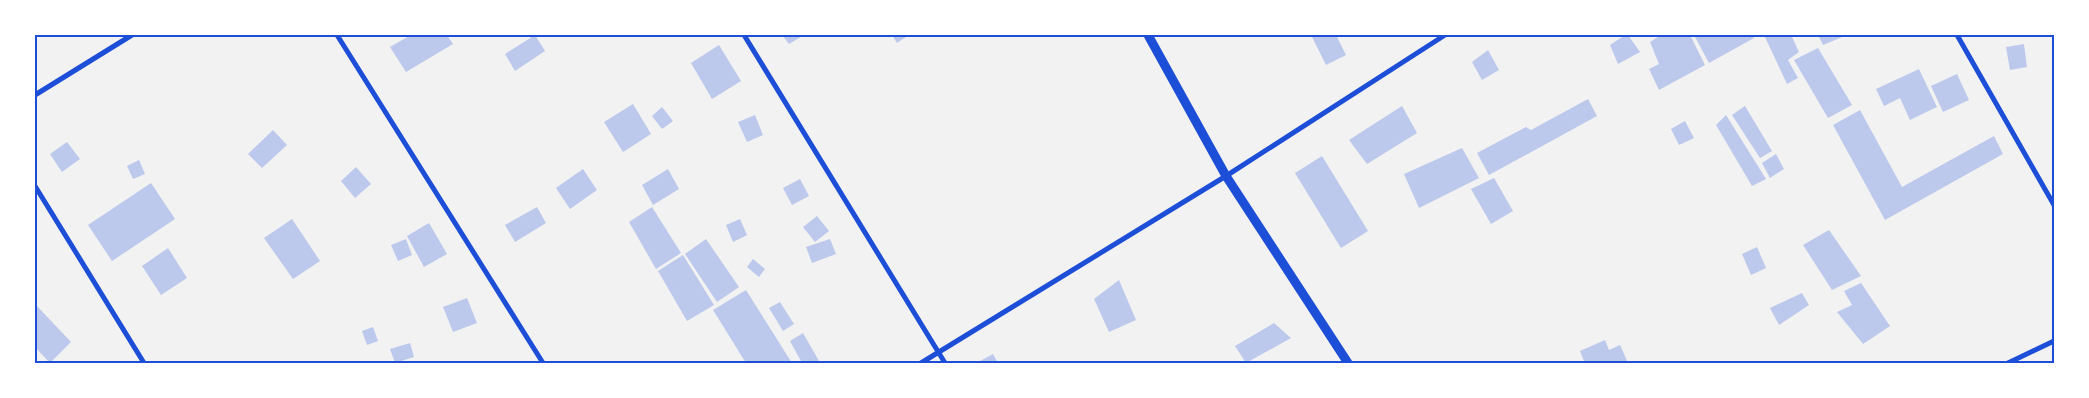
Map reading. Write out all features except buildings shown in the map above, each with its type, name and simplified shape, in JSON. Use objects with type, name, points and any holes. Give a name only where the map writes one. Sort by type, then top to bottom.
[{"type":"street","points":[[35,95],[132,35]]},
{"type":"street","points":[[337,35],[544,363]]},
{"type":"street","points":[[744,35],[945,363]]},
{"type":"street","points":[[1148,35],[1226,176],[1348,363]]},
{"type":"street","points":[[921,363],[1226,176],[1445,35]]},
{"type":"street","points":[[1957,35],[2054,205]]},
{"type":"street","points":[[35,186],[144,363]]},
{"type":"street","points":[[2008,363],[2054,341]]}]
